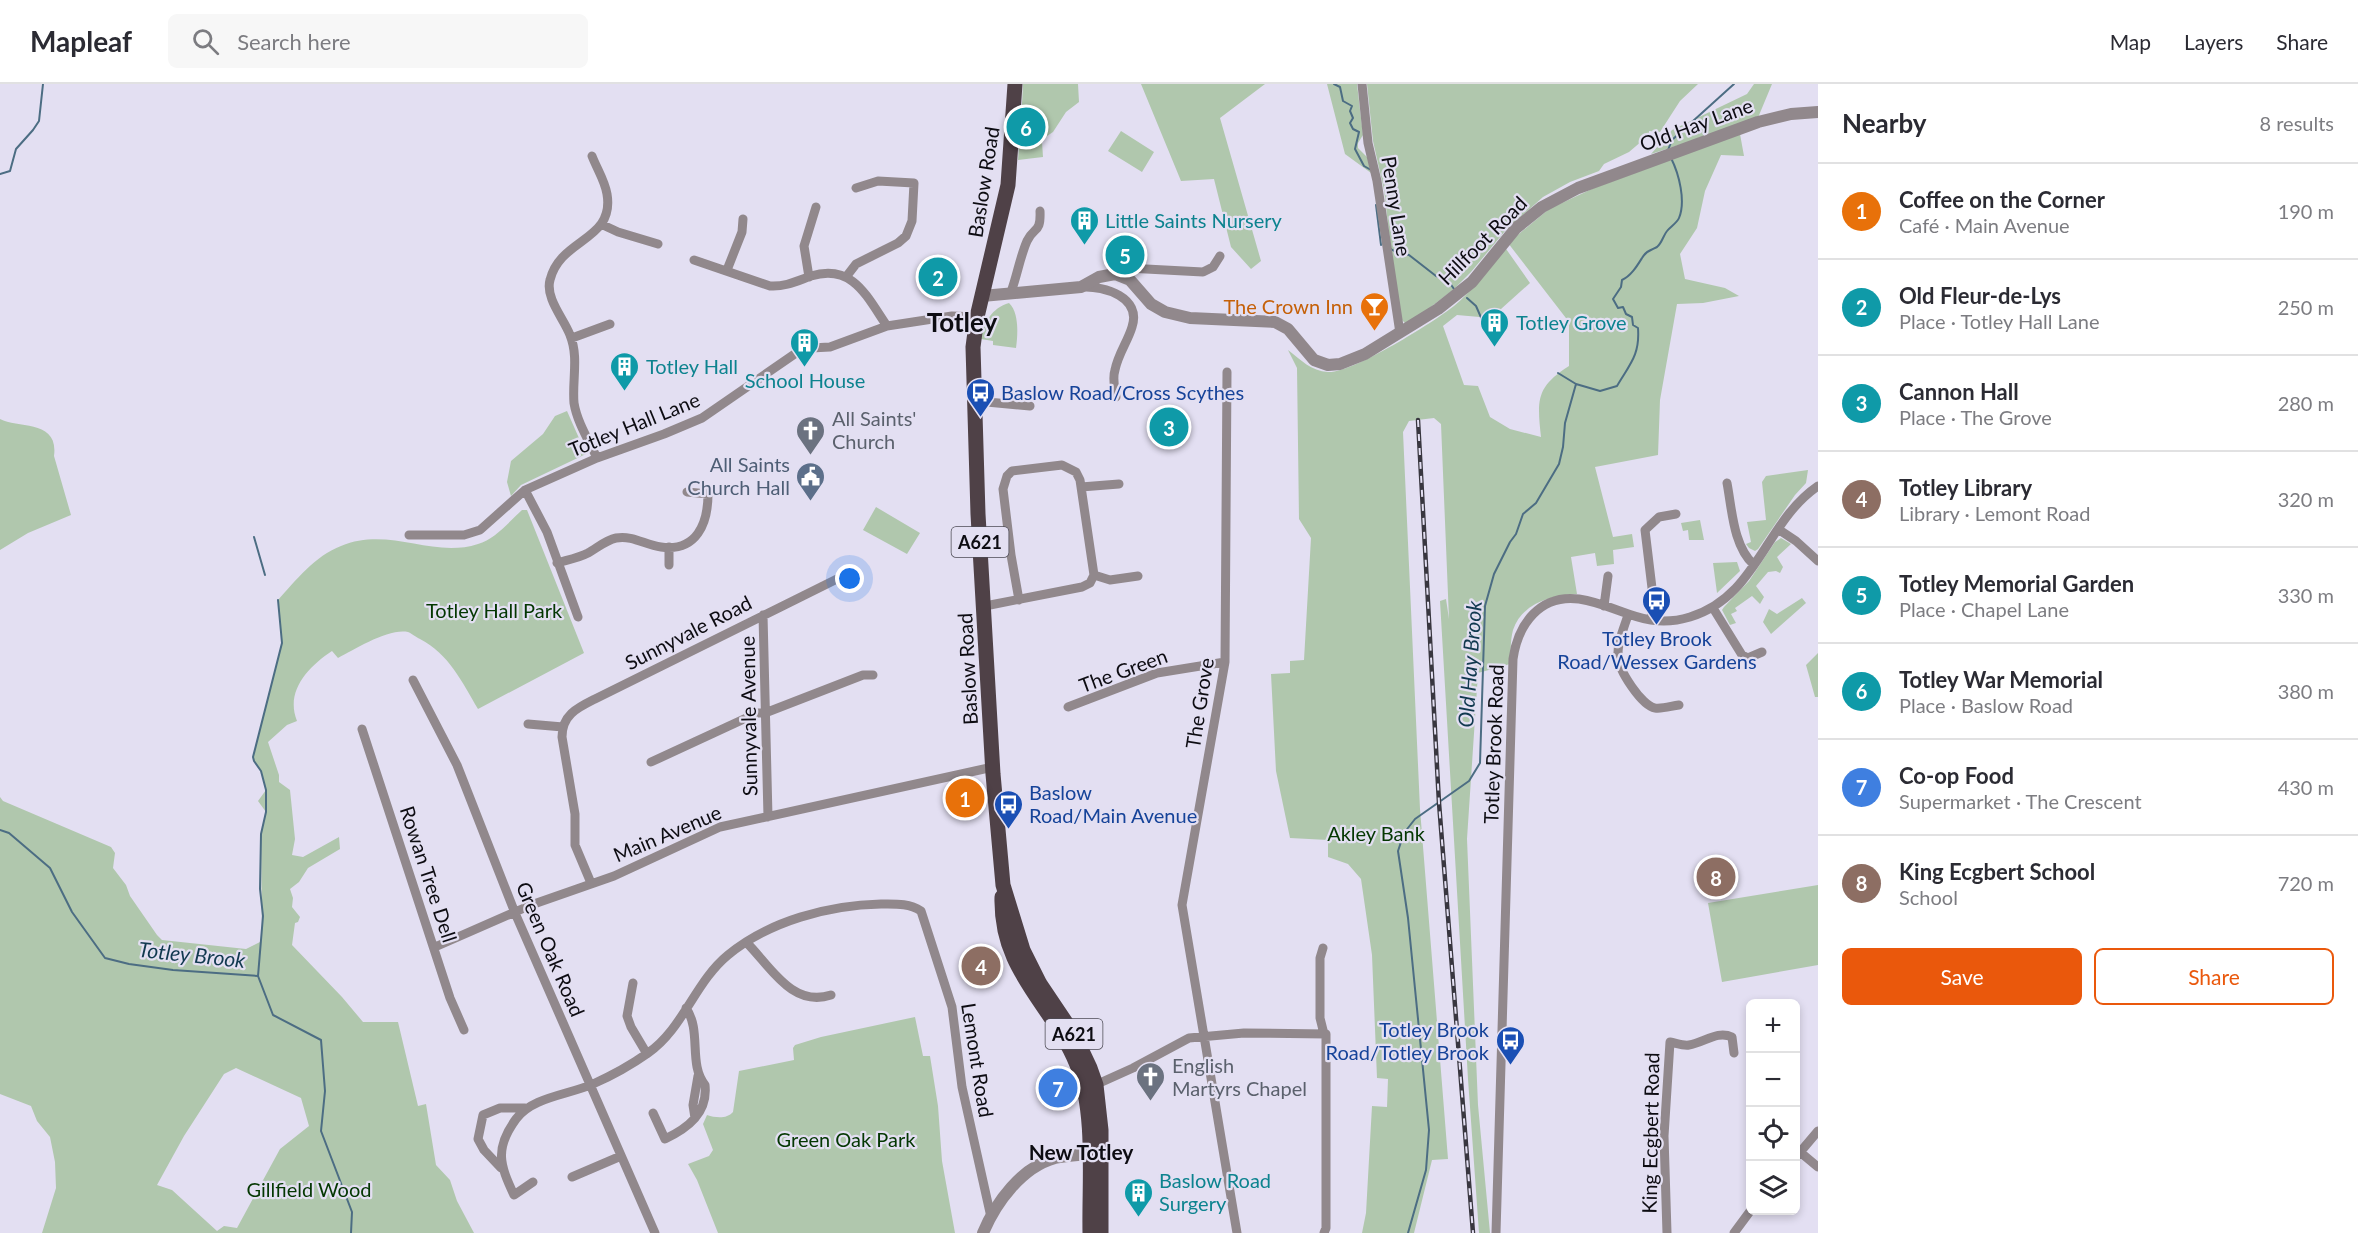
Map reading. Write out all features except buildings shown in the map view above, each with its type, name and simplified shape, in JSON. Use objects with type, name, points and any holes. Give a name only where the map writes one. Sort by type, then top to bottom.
[{"type":"main road","name":"Baslow Road","points":[[1015,84],[1008,185],[977,317],[973,347],[978,514],[993,767],[1003,885],[1028,962],[1075,1036],[1090,1087]]},
{"type":"main road","name":"A621","points":[[1090,1087],[1088,1113],[1095,1154],[1101,1233]]},
{"type":"main road","name":"A621","points":[[1090,1233],[1095,1154]]},
{"type":"street","name":"Penny Lane","points":[[1362,84],[1368,143],[1377,181],[1400,333]]},
{"type":"street","name":"Old Hay Lane","points":[[1624,170],[1777,116],[1818,112]]},
{"type":"street","points":[[592,156],[607,192],[608,203],[603,225],[565,254],[550,279],[549,288],[551,297],[572,338],[577,416],[597,458]]},
{"type":"street","name":"Hillfoot Road","points":[[1115,274],[1130,280],[1151,304],[1166,312],[1190,318],[1281,325],[1288,329],[1314,360],[1323,364],[1340,364],[1365,354],[1438,309],[1472,282],[1516,228],[1542,207],[1578,188],[1624,170]]},
{"type":"street","points":[[846,277],[856,264],[902,240],[912,221],[914,183],[878,181],[855,188]]},
{"type":"street","points":[[809,277],[804,246],[816,207]]},
{"type":"street","points":[[1011,292],[1027,241],[1037,231],[1040,224],[1040,211]]},
{"type":"street","points":[[727,270],[742,232],[743,219]]},
{"type":"street","points":[[603,225],[658,244]]},
{"type":"street","points":[[1081,287],[1099,277],[1115,274],[1127,268],[1203,272],[1213,267],[1220,256]]},
{"type":"street","points":[[694,260],[770,286],[782,286],[827,273],[846,277],[858,286],[887,326]]},
{"type":"street","points":[[982,296],[1081,287],[1096,287],[1116,292],[1126,301],[1133,315],[1132,326],[1114,371],[1116,397]]},
{"type":"street","name":"Totley Hall Lane","points":[[409,535],[459,535],[475,532],[486,526],[525,490],[597,458],[702,418],[799,351],[830,347],[887,326],[952,316],[977,317]]},
{"type":"street","points":[[572,338],[610,324]]},
{"type":"street","name":"The Grove","points":[[1227,372],[1225,662],[1182,901],[1237,1233]]},
{"type":"street","points":[[976,401],[1030,406]]},
{"type":"street","points":[[985,606],[1019,600],[1082,587],[1090,583],[1094,575],[1081,487],[1076,471],[1067,466],[1015,470],[1007,476],[1004,489],[1011,555],[1019,600]]},
{"type":"street","points":[[1727,483],[1739,540],[1754,565]]},
{"type":"street","points":[[1081,487],[1119,484]]},
{"type":"street","name":"Totley Brook Road","points":[[1496,1233],[1515,643],[1529,617],[1546,604],[1573,599],[1653,620],[1688,618],[1713,608],[1732,594],[1778,529],[1808,493],[1818,486]]},
{"type":"street","points":[[525,490],[547,532],[578,617]]},
{"type":"street","points":[[557,563],[579,556],[615,538],[631,538],[669,547],[685,543],[698,534],[708,515],[708,494],[687,492]]},
{"type":"street","points":[[1653,620],[1652,588],[1645,530],[1659,518],[1676,513]]},
{"type":"street","points":[[1778,529],[1796,541],[1818,561]]},
{"type":"street","points":[[669,547],[669,565]]},
{"type":"street","points":[[1094,575],[1110,580],[1138,576]]},
{"type":"street","points":[[1604,606],[1608,576]]},
{"type":"street","name":"Sunnyvale Road","points":[[563,727],[567,717],[575,709],[837,579]]},
{"type":"street","points":[[1713,608],[1742,656],[1748,658],[1762,652]]},
{"type":"street","name":"Sunnyvale Avenue","points":[[763,615],[768,817]]},
{"type":"street","points":[[1628,615],[1618,648],[1617,656],[1621,669],[1647,705],[1656,708],[1679,705]]},
{"type":"street","name":"The Green","points":[[1068,707],[1157,673],[1225,662]]},
{"type":"street","points":[[651,762],[757,713],[765,713],[863,675],[873,675]]},
{"type":"street","name":"Green Oak Road","points":[[413,680],[457,765],[515,913],[655,1233]]},
{"type":"street","points":[[528,724],[563,727],[562,737],[575,814],[575,845],[591,883]]},
{"type":"street","name":"Rowan Tree Dell","points":[[362,729],[450,998],[464,1030]]},
{"type":"street","name":"Main Avenue","points":[[435,947],[531,905],[614,876],[712,830],[993,767]]},
{"type":"street","name":"Lemont Road","points":[[747,943],[794,920],[841,907],[895,904],[921,911],[952,1007],[962,1087],[990,1217]]},
{"type":"street","points":[[533,1182],[514,1195],[501,1168],[484,1150],[478,1139],[483,1115],[500,1108],[525,1108],[591,1085],[647,1054],[668,1035],[715,968],[728,955],[747,943],[778,979],[802,996],[821,998],[831,995]]},
{"type":"street","points":[[1323,948],[1320,957],[1320,1018],[1325,1034],[1327,1171],[1326,1228],[1323,1233]]},
{"type":"street","points":[[633,983],[627,1016],[647,1054]]},
{"type":"street","points":[[653,1113],[665,1139],[692,1124],[706,1097],[705,1085],[698,1076],[695,1028],[686,1008]]},
{"type":"street","points":[[1090,1087],[1133,1068],[1189,1038],[1244,1033],[1325,1034]]},
{"type":"street","name":"King Ecgbert Road","points":[[1666,1233],[1664,1136],[1670,1042],[1689,1045],[1718,1035],[1727,1035],[1732,1036],[1734,1041],[1734,1053]]},
{"type":"street","points":[[501,1168],[505,1138],[525,1108]]},
{"type":"street","points":[[1800,1152],[1818,1131]]},
{"type":"street","points":[[983,1233],[990,1217],[1011,1190],[1040,1164],[1057,1158],[1095,1154]]},
{"type":"street","points":[[1800,1155],[1818,1167]]},
{"type":"street","points":[[572,1178],[621,1156]]},
{"type":"street","points":[[1734,1233],[1747,1215]]},
{"type":"green space","points":[[1023,84],[1078,84],[1079,102],[1066,112],[1053,132],[1044,138],[1043,157],[1018,160],[1020,133],[1028,132],[1030,123],[1021,122]]},
{"type":"green space","points":[[1141,84],[1265,84],[1220,118],[1261,261],[1251,269],[1231,247],[1214,179],[1181,181]]},
{"type":"green space","points":[[1327,84],[1357,84],[1363,135],[1358,148],[1368,158],[1371,173],[1345,154]]},
{"type":"green space","points":[[1367,84],[1698,84],[1680,101],[1660,132],[1649,131],[1649,135],[1629,152],[1604,164],[1599,171],[1570,182],[1543,197],[1505,231],[1454,289],[1410,323],[1405,323],[1399,317],[1384,190],[1373,141]]},
{"type":"green space","points":[[1754,84],[1772,84],[1757,120],[1651,154],[1672,130],[1747,94]]},
{"type":"green space","points":[[1121,131],[1154,152],[1142,172],[1108,151]]},
{"type":"green space","name":"Akley Bank","points":[[1740,134],[1744,156],[1721,155],[1705,191],[1697,228],[1680,254],[1685,279],[1725,288],[1739,296],[1703,303],[1677,304],[1660,400],[1658,455],[1595,467],[1613,537],[1632,534],[1634,547],[1613,550],[1614,564],[1597,566],[1595,553],[1571,557],[1577,594],[1558,596],[1539,602],[1523,613],[1513,630],[1510,664],[1478,673],[1467,839],[1478,1105],[1490,1233],[1479,1233],[1468,1079],[1440,601],[1446,599],[1449,619],[1441,424],[1434,418],[1409,421],[1403,432],[1420,809],[1448,1159],[1432,1160],[1414,1233],[1362,1233],[1366,1213],[1372,1106],[1387,1107],[1388,1079],[1377,1078],[1372,955],[1361,879],[1348,864],[1328,857],[1328,840],[1290,838],[1276,771],[1271,674],[1290,673],[1290,661],[1304,660],[1311,538],[1299,519],[1297,368],[1288,350],[1311,367],[1322,371],[1339,370],[1355,365],[1411,334],[1454,306],[1475,285],[1504,246],[1530,283],[1491,318],[1457,315],[1443,326],[1464,385],[1478,386],[1490,417],[1510,429],[1541,437],[1539,404],[1541,396],[1550,381],[1569,366],[1569,322],[1508,243],[1549,209],[1594,188]]},
{"type":"green space","points":[[1009,303],[1016,318],[1016,348],[993,345],[993,341],[981,339],[984,327],[993,312]]},
{"type":"green space","points":[[567,411],[586,454],[521,485],[511,496],[507,482],[511,461],[543,434],[555,416]]},
{"type":"green space","points":[[0,419],[36,427],[50,436],[54,444],[54,456],[71,515],[28,533],[0,550]]},
{"type":"green space","points":[[1808,470],[1806,483],[1795,495],[1758,549],[1755,551],[1749,548],[1746,544],[1751,542],[1747,522],[1766,520],[1762,482],[1766,476]]},
{"type":"green space","points":[[876,507],[920,533],[907,554],[863,530]]},
{"type":"green space","points":[[522,510],[527,510],[584,653],[478,709],[454,670],[439,652],[408,632],[391,633],[338,658],[332,651],[315,664],[296,690],[294,710],[297,721],[287,725],[268,742],[279,775],[279,782],[290,790],[295,839],[292,855],[303,857],[339,837],[340,849],[308,868],[299,882],[290,889],[293,898],[292,907],[300,917],[295,923],[292,945],[363,1022],[398,1022],[418,1106],[426,1104],[436,1165],[450,1180],[457,1201],[474,1233],[42,1233],[56,1188],[55,1162],[50,1137],[37,1121],[31,1106],[0,1094],[0,797],[3,801],[111,847],[115,853],[113,868],[162,940],[246,949],[262,941],[261,834],[266,812],[258,801],[266,790],[261,771],[253,757],[282,643],[278,600],[315,562],[341,546],[377,539],[444,548],[461,548],[484,542],[502,530]],"holes":[[[236,1068],[301,1098],[309,1126],[280,1149],[237,1228],[224,1226],[217,1231],[172,1190],[157,1185],[184,1136],[224,1074]]]},
{"type":"green space","points":[[1700,520],[1704,540],[1689,540],[1688,530],[1683,531],[1681,523]]},
{"type":"green space","points":[[1781,538],[1791,544],[1777,557],[1783,567],[1780,573],[1768,572],[1756,586],[1764,597],[1760,604],[1752,596],[1735,608],[1737,611],[1731,614],[1736,623],[1730,625],[1722,610],[1749,581],[1775,542]]},
{"type":"green space","points":[[1737,562],[1740,571],[1717,593],[1713,563]]},
{"type":"green space","points":[[1802,598],[1806,603],[1771,634],[1763,622],[1769,609],[1777,614]]},
{"type":"green space","points":[[1818,653],[1818,697],[1815,697],[1806,665]]},
{"type":"green space","points":[[1818,885],[1818,965],[1722,982],[1708,903]]},
{"type":"green space","name":"Green Oak Park","points":[[915,1017],[923,1056],[930,1056],[938,1106],[942,1161],[955,1233],[718,1233],[697,1180],[688,1164],[709,1156],[713,1150],[703,1124],[707,1115],[721,1117],[733,1112],[739,1071],[794,1060],[795,1045],[821,1037]]},
{"type":"waterway","points":[[0,174],[10,171],[16,149],[39,121],[43,84]]},
{"type":"waterway","points":[[1334,84],[1340,87],[1343,101],[1352,106],[1350,111],[1353,118],[1350,123],[1353,129],[1359,132],[1355,149],[1364,166],[1371,170]]},
{"type":"waterway","name":"Old Hay Brook","points":[[1668,150],[1672,140],[1734,84]]},
{"type":"waterway","name":"Old Hay Brook","points":[[1408,1233],[1426,1170],[1429,1130],[1408,918],[1398,851],[1404,833],[1415,819],[1469,781],[1480,763],[1485,606],[1494,574],[1516,534],[1523,514],[1536,503],[1559,464],[1565,423],[1576,384],[1600,391],[1617,386],[1636,352],[1638,328],[1633,325],[1632,317],[1626,314],[1623,307],[1618,308],[1613,299],[1621,287],[1622,280],[1631,273],[1645,254],[1659,245],[1667,231],[1679,218],[1682,204],[1681,188],[1671,158]]},
{"type":"waterway","points":[[1376,205],[1381,245]]},
{"type":"waterway","points":[[1391,249],[1397,253],[1409,255],[1436,276],[1447,279],[1454,289]]},
{"type":"waterway","points":[[1467,298],[1476,306],[1483,322],[1493,332]]},
{"type":"waterway","points":[[1558,373],[1576,384]]},
{"type":"waterway","points":[[254,537],[265,575]]},
{"type":"waterway","points":[[258,976],[263,916],[260,889],[261,834],[266,812],[266,790],[261,771],[253,757],[282,643],[278,600]]},
{"type":"waterway","name":"Totley Brook","points":[[0,830],[9,833],[50,868],[72,912],[105,958],[173,970],[258,976],[273,1015],[321,1040],[325,1091],[321,1131],[352,1212],[351,1233]]},
{"type":"railway","points":[[1418,420],[1439,803],[1473,1233]]},
{"type":"place","name":"Totley War Memorial","points":[[1026,127]]},
{"type":"place","name":"Little Saints Nursery","points":[[1084,246]]},
{"type":"place","name":"Totley Memorial Garden","points":[[1125,255]]},
{"type":"place","name":"Old Fleur-de-Lys","points":[[938,277]]},
{"type":"place","name":"The Crown Inn","points":[[1374,332]]},
{"type":"place","name":"Totley Grove","points":[[1495,348]]},
{"type":"place","name":"School House","points":[[805,368]]},
{"type":"place","name":"Totley Hall","points":[[625,392]]},
{"type":"place","name":"Baslow Road/Cross Scythes","points":[[980,418]]},
{"type":"place","name":"Cannon Hall","points":[[1169,427]]},
{"type":"place","name":"All Saints' Church","points":[[811,456]]},
{"type":"place","name":"All Saints Church Hall","points":[[811,502]]},
{"type":"place","name":"Totley Brook Road/Wessex Gardens","points":[[1657,626]]},
{"type":"place","name":"Coffee on the Corner","points":[[965,798]]},
{"type":"place","name":"Baslow Road/Main Avenue","points":[[1008,830]]},
{"type":"place","name":"King Ecgbert School","points":[[1716,877]]},
{"type":"place","name":"Totley Library","points":[[981,966]]},
{"type":"place","name":"Totley Brook Road/Totley Brook","points":[[1510,1066]]},
{"type":"place","name":"Co-op Food","points":[[1058,1088]]},
{"type":"place","name":"English Martyrs Chapel","points":[[1151,1102]]},
{"type":"place","name":"Baslow Road Surgery","points":[[1138,1218]]},
{"type":"district","name":"Totley","points":[[962,322]]},
{"type":"district","name":"New Totley","points":[[1081,1151]]},
{"type":"park label","name":"Totley Hall Park","points":[[494,610]]},
{"type":"park label","name":"Gillfield Wood","points":[[309,1189]]}]
